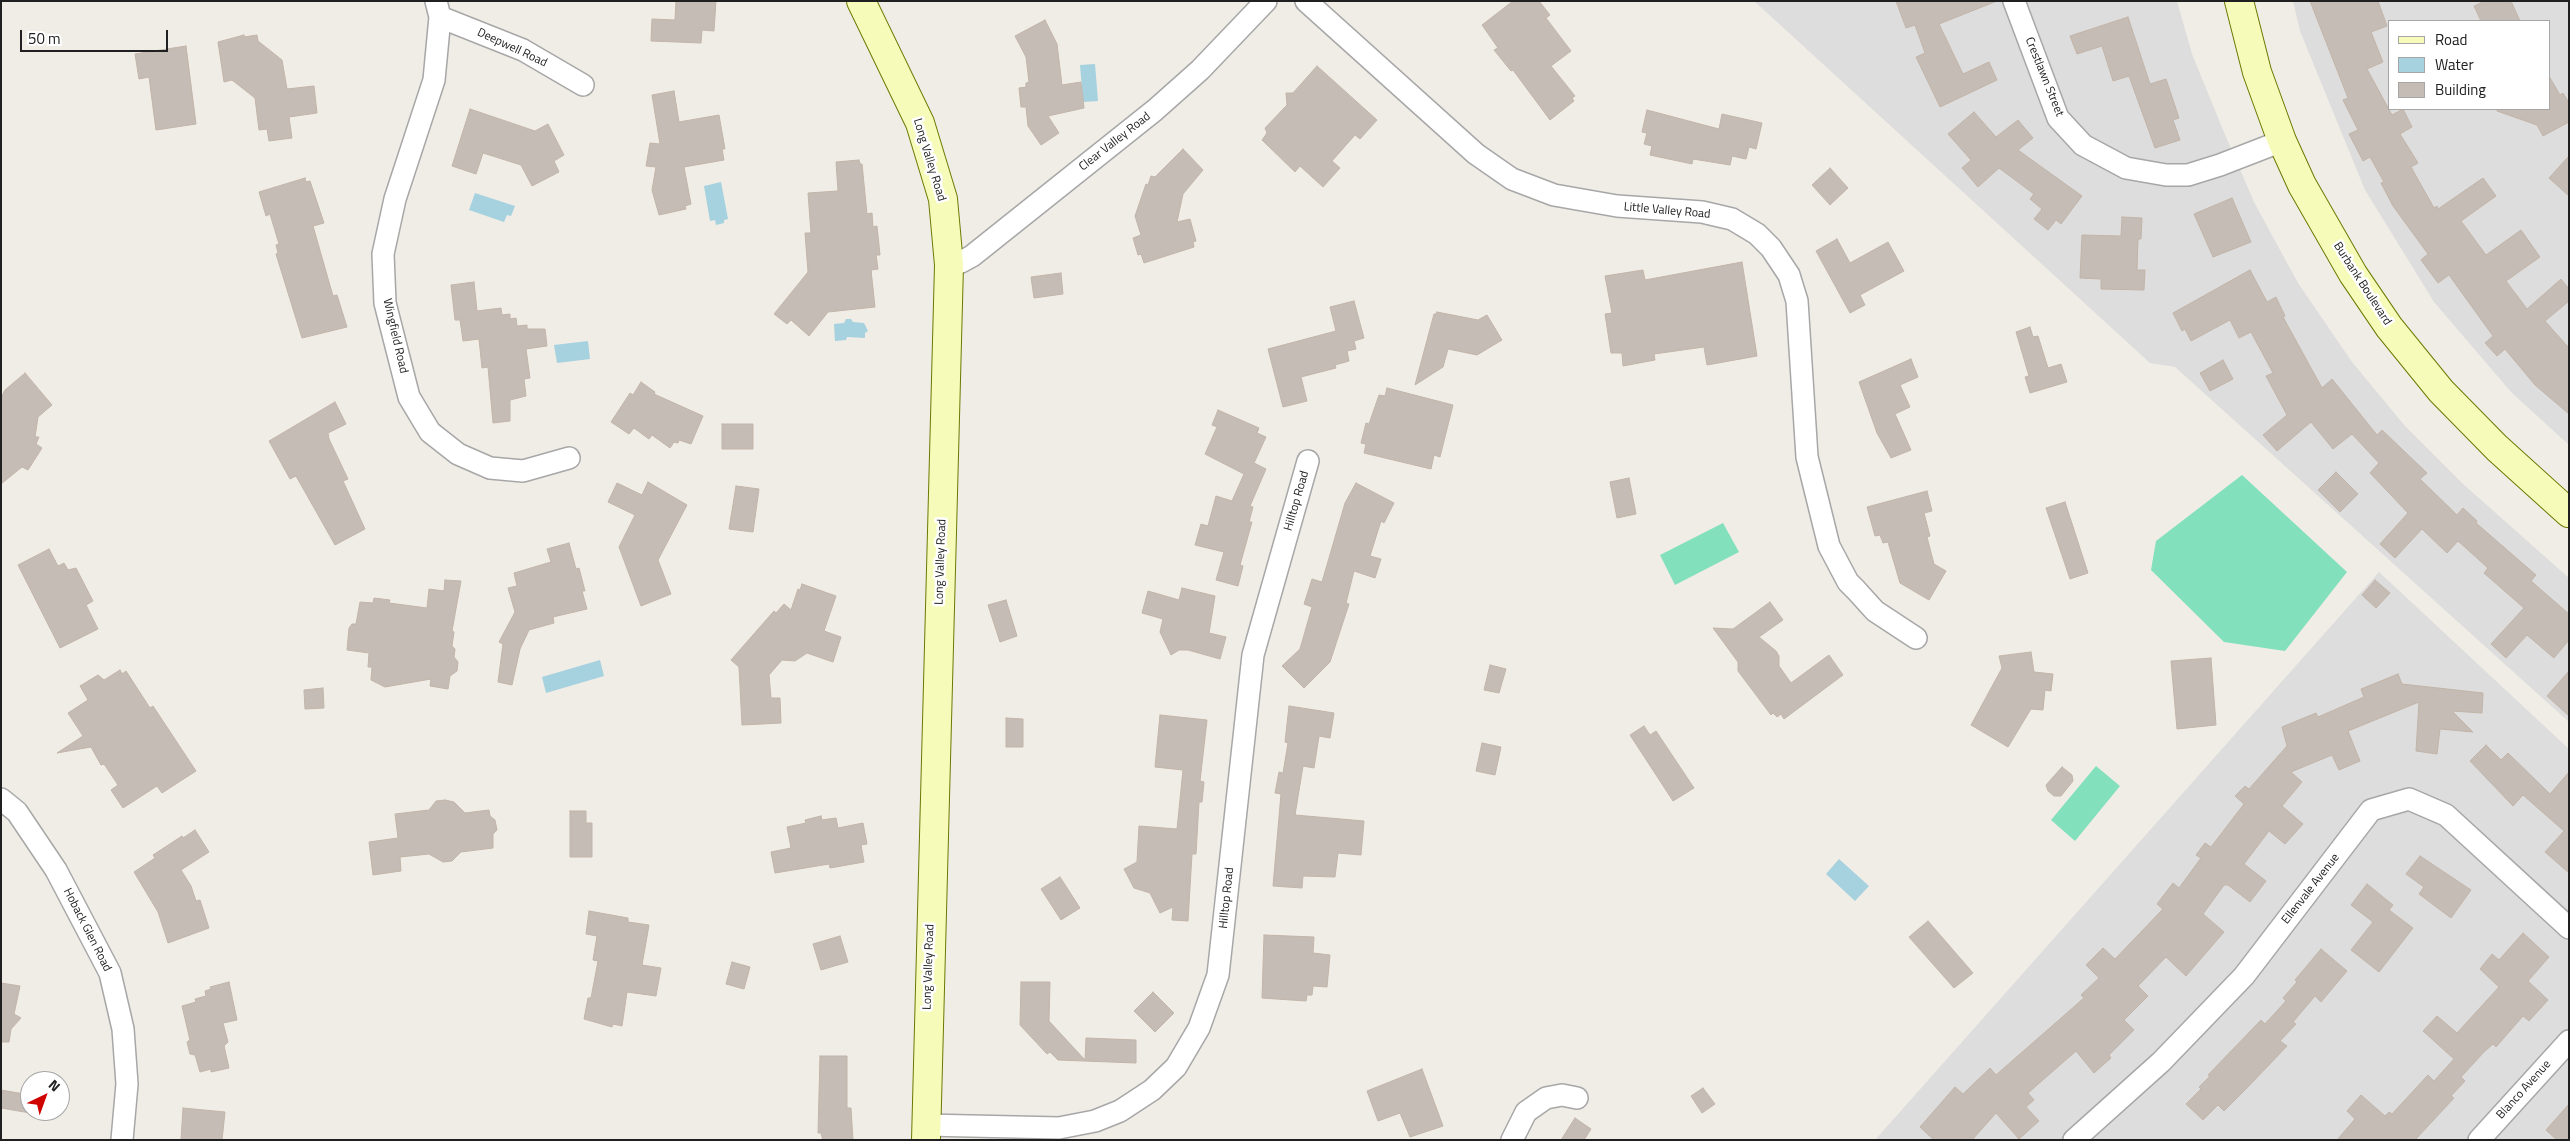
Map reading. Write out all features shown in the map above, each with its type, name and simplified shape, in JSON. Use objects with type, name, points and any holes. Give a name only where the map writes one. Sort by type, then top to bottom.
[{"type":"street","name":"Long Valley Road","points":[[861,1],[920,124],[943,199],[949,265],[926,1132]]},
{"type":"street","name":"Clear Valley Road","points":[[949,265],[962,262],[972,256],[1155,110],[1200,70],[1266,1]]},
{"type":"street","name":"Little Valley Road","points":[[1306,1],[1476,154],[1512,179],[1554,195],[1617,206],[1702,212],[1732,219],[1757,234],[1771,248],[1789,275],[1797,301],[1807,457],[1829,546],[1848,582],[1862,597],[1876,611],[1916,638]]},
{"type":"street","name":"Crestlawn Street","points":[[2014,1],[2058,118],[2083,145],[2126,168],[2166,175],[2188,175],[2220,166],[2282,141]]},
{"type":"street","name":"Burbank Boulevard","points":[[2239,1],[2258,72],[2282,141],[2302,185],[2353,274],[2389,327],[2441,391],[2497,448],[2569,513]]},
{"type":"street","name":"Deepwell Road","points":[[438,9],[523,50],[583,85]]},
{"type":"street","name":"Wingfield Road","points":[[438,9],[434,80],[395,199],[383,254],[385,303],[409,397],[430,432],[458,454],[490,468],[523,471],[569,458]]},
{"type":"street","name":"Hilltop Road","points":[[926,1132],[1059,1128],[1095,1121],[1120,1111],[1152,1090],[1176,1067],[1199,1028],[1218,975],[1253,655],[1308,461]]},
{"type":"street","name":"Hoback Glen Road","points":[[1,799],[17,812],[56,870],[110,973],[124,1029],[127,1084],[122,1140]]},
{"type":"street","name":"Ellenvale Avenue","points":[[2074,1140],[2161,1062],[2244,976],[2371,810],[2409,799],[2446,815],[2569,928]]},
{"type":"street","name":"Blanco Avenue","points":[[2479,1140],[2569,1041]]},
{"type":"street","points":[[1512,1140],[1526,1112],[1546,1098],[1562,1095],[1577,1098]]},
{"type":"shaded area","points":[[1754,1],[2177,1],[2192,54],[2223,130],[2254,202],[2298,283],[2352,362],[2405,426],[2462,483],[2569,578],[2569,722],[2175,367],[2150,363]]},
{"type":"shaded area","points":[[2293,1],[2569,1],[2569,445],[2511,392],[2434,302],[2365,190],[2300,31]]},
{"type":"shaded area","points":[[2379,572],[2569,749],[2569,1140],[1875,1140]]},
{"type":"green space","points":[[2242,475],[2347,572],[2285,651],[2224,642],[2151,570],[2156,541]]},
{"type":"green space","points":[[1723,523],[1739,552],[1675,585],[1660,555]]},
{"type":"green space","points":[[2096,766],[2120,786],[2075,841],[2051,820]]},
{"type":"water","points":[[1095,64],[1098,101],[1083,102],[1080,65]]},
{"type":"water","points":[[721,182],[728,219],[724,220],[724,223],[716,225],[715,220],[710,221],[704,186]]},
{"type":"water","points":[[475,193],[515,206],[511,216],[507,215],[504,222],[469,210]]},
{"type":"water","points":[[846,319],[864,323],[868,331],[865,333],[865,338],[847,337],[846,340],[835,341],[834,324],[844,323]]},
{"type":"water","points":[[588,341],[590,359],[557,363],[554,345]]},
{"type":"water","points":[[600,660],[604,676],[546,693],[542,677]]},
{"type":"water","points":[[1839,859],[1869,886],[1855,901],[1826,874]]},
{"type":"building","points":[[676,1],[716,1],[714,31],[702,30],[701,43],[651,41],[652,19],[675,20]]},
{"type":"building","points":[[1513,1],[1539,1],[1550,15],[1546,18],[1571,51],[1551,66],[1575,96],[1572,98],[1574,101],[1550,120],[1513,70],[1511,71],[1494,50],[1498,48],[1482,25]]},
{"type":"building","points":[[1896,1],[1997,1],[1939,24],[1963,74],[1989,62],[1997,80],[1940,107],[1916,57],[1925,53],[1915,25],[1906,28]]},
{"type":"building","points":[[2310,1],[2378,1],[2387,26],[2371,32],[2383,62],[2367,69],[2388,110],[2392,115],[2404,110],[2412,127],[2400,134],[2418,163],[2411,167],[2434,208],[2437,206],[2438,209],[2483,178],[2496,196],[2461,221],[2486,255],[2521,230],[2540,257],[2506,281],[2527,309],[2561,279],[2569,289],[2569,301],[2545,321],[2569,348],[2569,414],[2535,385],[2505,349],[2497,356],[2485,343],[2493,336],[2449,275],[2438,283],[2421,260],[2428,254],[2393,206],[2381,183],[2384,182],[2370,157],[2363,161],[2349,134],[2358,130],[2343,100],[2348,98]]},
{"type":"building","points":[[2485,1],[2511,1],[2520,20],[2481,20],[2474,6]]},
{"type":"building","points":[[2128,17],[2150,84],[2166,79],[2179,118],[2173,120],[2180,140],[2155,148],[2129,76],[2113,81],[2102,46],[2077,54],[2070,36]]},
{"type":"building","points":[[1045,20],[1057,44],[1062,85],[1081,82],[1084,108],[1048,116],[1059,133],[1041,145],[1028,126],[1026,107],[1021,107],[1019,88],[1026,87],[1026,83],[1029,82],[1026,57],[1015,36]]},
{"type":"building","points":[[244,35],[244,37],[257,35],[258,41],[282,60],[287,89],[314,86],[317,113],[289,117],[292,138],[269,141],[267,129],[259,130],[255,98],[232,80],[224,82],[218,42]]},
{"type":"building","points":[[186,46],[196,124],[156,130],[149,77],[139,79],[135,54]]},
{"type":"building","points":[[1317,66],[1377,120],[1360,139],[1355,135],[1332,161],[1340,168],[1323,187],[1300,166],[1295,172],[1262,140],[1267,133],[1265,128],[1287,105],[1286,93],[1293,93]]},
{"type":"building","points":[[2550,78],[2560,95],[2563,93],[2569,103],[2569,122],[2543,136],[2537,125],[2497,111],[2550,110]]},
{"type":"building","points":[[674,91],[679,122],[719,115],[725,149],[722,149],[724,160],[684,167],[691,204],[685,206],[686,209],[659,215],[652,190],[656,167],[646,166],[650,143],[660,144],[652,95]]},
{"type":"building","points":[[470,109],[535,131],[548,124],[564,155],[554,161],[559,172],[532,186],[521,165],[483,153],[476,174],[452,166]]},
{"type":"building","points":[[1647,110],[1719,129],[1722,114],[1762,123],[1756,149],[1749,147],[1746,159],[1732,156],[1730,165],[1693,159],[1692,164],[1650,155],[1652,146],[1644,144],[1647,133],[1642,132]]},
{"type":"building","points":[[1974,112],[1996,137],[2018,120],[2033,138],[2018,150],[2082,196],[2061,224],[2056,220],[2048,230],[2034,219],[2042,209],[2030,199],[2034,194],[1999,168],[1978,187],[1962,168],[1971,160],[1948,134]]},
{"type":"building","points":[[1183,149],[1203,170],[1183,194],[1177,222],[1190,219],[1196,241],[1193,242],[1194,247],[1144,263],[1141,254],[1138,255],[1133,238],[1141,235],[1135,216],[1146,184],[1148,185],[1151,176],[1155,177]]},
{"type":"building","points":[[2569,156],[2569,196],[2549,178]]},
{"type":"building","points":[[859,160],[860,164],[862,164],[867,214],[872,213],[873,227],[877,226],[880,255],[876,255],[878,269],[871,270],[875,307],[828,312],[809,336],[791,320],[787,324],[774,314],[808,272],[805,233],[811,233],[808,193],[838,191],[836,162]]},
{"type":"building","points":[[1830,168],[1848,188],[1830,205],[1812,185]]},
{"type":"building","points":[[305,178],[306,182],[310,181],[324,223],[313,226],[333,296],[337,295],[347,327],[302,338],[276,254],[278,253],[276,245],[279,244],[270,214],[266,216],[259,192]]},
{"type":"building","points":[[2232,198],[2251,242],[2213,257],[2194,214]]},
{"type":"building","points":[[2122,217],[2142,218],[2141,239],[2138,239],[2137,270],[2145,270],[2144,290],[2101,289],[2101,279],[2080,278],[2082,235],[2121,236]]},
{"type":"building","points":[[1837,239],[1850,263],[1888,242],[1904,271],[1860,295],[1865,305],[1850,313],[1816,251]]},
{"type":"building","points":[[1742,262],[1757,356],[1707,365],[1704,347],[1654,354],[1655,360],[1623,366],[1622,353],[1611,353],[1605,314],[1612,313],[1605,276],[1643,270],[1645,280]]},
{"type":"building","points":[[2250,270],[2267,302],[2276,297],[2285,316],[2283,317],[2322,388],[2332,379],[2377,435],[2382,430],[2427,473],[2420,479],[2457,515],[2463,508],[2477,521],[2476,523],[2536,575],[2531,581],[2569,614],[2569,640],[2554,658],[2527,635],[2506,658],[2491,644],[2524,608],[2484,573],[2488,568],[2458,541],[2447,553],[2422,529],[2395,558],[2380,544],[2408,513],[2370,473],[2379,463],[2352,434],[2333,449],[2311,422],[2277,451],[2263,435],[2287,415],[2266,376],[2273,373],[2251,332],[2239,338],[2230,320],[2191,341],[2185,329],[2182,331],[2173,313]]},
{"type":"building","points":[[1061,273],[1063,294],[1034,298],[1031,277]]},
{"type":"building","points":[[474,282],[477,311],[501,308],[502,315],[510,314],[510,319],[516,318],[517,326],[527,325],[527,329],[545,329],[547,346],[526,349],[530,378],[524,379],[526,396],[510,400],[510,421],[493,423],[488,367],[482,368],[479,339],[463,341],[460,320],[455,320],[451,285]]},
{"type":"building","points":[[1354,301],[1364,338],[1354,341],[1356,349],[1347,351],[1349,361],[1335,365],[1336,368],[1301,377],[1307,401],[1283,407],[1268,349],[1336,331],[1330,307]]},
{"type":"building","points":[[1437,312],[1478,320],[1487,315],[1502,340],[1477,355],[1448,349],[1443,367],[1415,385],[1434,314]]},
{"type":"building","points":[[2030,327],[2033,337],[2038,336],[2048,368],[2061,364],[2067,382],[2030,393],[2025,377],[2029,376],[2016,332]]},
{"type":"building","points":[[1911,359],[1918,377],[1900,385],[1910,407],[1895,414],[1911,450],[1891,458],[1877,433],[1859,382]]},
{"type":"building","points":[[2223,360],[2233,379],[2210,391],[2200,373]]},
{"type":"building","points":[[25,373],[52,405],[38,417],[35,437],[39,437],[36,444],[42,448],[28,470],[22,467],[1,484],[1,398],[5,390]]},
{"type":"building","points":[[641,382],[655,392],[654,394],[703,416],[691,444],[679,440],[678,443],[674,442],[670,448],[652,435],[649,439],[634,428],[629,434],[611,422],[630,393],[633,395]]},
{"type":"building","points":[[1387,388],[1453,405],[1440,457],[1434,455],[1431,469],[1364,453],[1366,444],[1361,443],[1366,423],[1369,424],[1379,395],[1385,396]]},
{"type":"building","points":[[335,402],[346,424],[328,433],[329,439],[348,479],[343,481],[365,529],[335,545],[296,476],[290,479],[269,441]]},
{"type":"building","points":[[1218,410],[1259,428],[1257,433],[1266,437],[1254,463],[1266,469],[1250,506],[1253,507],[1249,522],[1252,522],[1240,565],[1243,566],[1238,586],[1216,580],[1224,552],[1195,545],[1201,524],[1208,526],[1216,496],[1232,501],[1244,474],[1205,454],[1217,427],[1212,425]]},
{"type":"building","points":[[722,424],[753,424],[753,449],[722,449]]},
{"type":"building","points":[[2336,472],[2358,494],[2340,512],[2318,490]]},
{"type":"building","points":[[1629,478],[1636,514],[1617,518],[1610,482]]},
{"type":"building","points":[[648,482],[687,505],[658,560],[671,594],[641,606],[619,547],[635,515],[608,502],[617,483],[642,495]]},
{"type":"building","points":[[1356,483],[1394,503],[1384,523],[1381,521],[1370,556],[1381,559],[1375,578],[1354,571],[1346,603],[1349,604],[1330,662],[1304,688],[1282,666],[1300,649],[1312,607],[1304,604],[1312,579],[1322,582],[1345,503]]},
{"type":"building","points":[[736,486],[759,489],[753,532],[729,529]]},
{"type":"building","points":[[1927,491],[1932,511],[1924,513],[1930,536],[1927,537],[1934,564],[1946,571],[1929,600],[1900,583],[1888,542],[1883,543],[1880,535],[1875,536],[1867,507]]},
{"type":"building","points":[[2065,502],[2088,573],[2070,579],[2046,508]]},
{"type":"building","points":[[569,543],[576,569],[579,568],[587,609],[553,617],[554,623],[529,630],[520,649],[512,685],[498,682],[503,644],[499,642],[515,612],[508,588],[517,586],[514,573],[551,562],[547,549]]},
{"type":"building","points":[[49,549],[58,566],[64,563],[68,570],[76,568],[93,601],[86,605],[98,629],[60,648],[18,565]]},
{"type":"building","points":[[445,580],[461,581],[452,631],[454,632],[452,646],[455,649],[454,657],[458,662],[457,671],[450,676],[448,689],[430,686],[431,679],[385,687],[371,680],[372,667],[368,667],[369,653],[347,650],[349,628],[352,624],[356,624],[360,602],[373,603],[374,598],[390,600],[389,603],[427,608],[429,589],[444,591]]},
{"type":"building","points":[[2375,580],[2390,593],[2376,608],[2362,595]]},
{"type":"building","points":[[802,584],[836,596],[824,631],[841,637],[833,662],[807,653],[795,661],[782,660],[769,675],[771,698],[780,698],[781,723],[742,725],[739,667],[731,660],[774,611],[776,613],[784,604],[791,610],[798,589],[800,590]]},
{"type":"building","points":[[1182,588],[1215,596],[1209,633],[1226,637],[1220,659],[1188,650],[1179,650],[1171,655],[1160,632],[1163,619],[1142,613],[1148,591],[1179,600]]},
{"type":"building","points":[[1006,600],[1017,636],[1000,642],[988,605]]},
{"type":"building","points":[[1770,602],[1783,620],[1759,637],[1776,651],[1779,656],[1779,666],[1791,683],[1829,655],[1843,675],[1784,719],[1781,714],[1777,717],[1773,713],[1771,715],[1738,671],[1738,662],[1713,628],[1733,629]]},
{"type":"building","points":[[2031,652],[2034,672],[2053,674],[2051,691],[2045,690],[2043,710],[2031,709],[2008,747],[1971,725],[2002,668],[1999,656]]},
{"type":"building","points":[[2211,658],[2216,725],[2177,729],[2171,661]]},
{"type":"building","points":[[1490,665],[1506,669],[1499,693],[1484,690]]},
{"type":"building","points":[[120,670],[122,674],[126,671],[150,708],[153,706],[196,771],[162,793],[157,786],[123,808],[111,790],[118,785],[104,764],[101,765],[91,747],[57,753],[83,736],[68,713],[88,700],[80,686],[98,675],[104,680]]},
{"type":"building","points":[[2569,671],[2569,716],[2547,696]]},
{"type":"building","points":[[2398,674],[2402,684],[2483,693],[2482,713],[2452,711],[2473,732],[2440,729],[2437,754],[2416,751],[2419,702],[2348,731],[2360,761],[2339,770],[2332,755],[2291,772],[2302,782],[2282,806],[2303,824],[2285,844],[2269,831],[2244,864],[2266,881],[2250,902],[2228,885],[2224,885],[2203,914],[2224,932],[2186,976],[2166,957],[2138,986],[2148,996],[2124,1020],[2134,1030],[2109,1055],[2111,1058],[2094,1073],[2076,1051],[2028,1093],[2034,1100],[2026,1107],[2039,1121],[2019,1139],[1996,1113],[1972,1140],[1934,1140],[1920,1127],[1955,1087],[1963,1094],[1990,1068],[1996,1075],[2084,998],[2081,995],[2099,978],[2086,965],[2103,948],[2115,959],[2163,909],[2157,904],[2173,883],[2179,888],[2201,858],[2196,855],[2205,843],[2211,847],[2244,804],[2235,796],[2245,786],[2249,789],[2287,746],[2282,727],[2316,713],[2318,717],[2364,697],[2361,689]]},
{"type":"building","points":[[323,688],[324,708],[305,709],[304,690]]},
{"type":"building","points":[[1289,706],[1334,713],[1330,738],[1319,736],[1314,768],[1303,766],[1295,815],[1364,821],[1361,855],[1338,853],[1335,877],[1303,876],[1302,888],[1273,886],[1281,794],[1275,793],[1279,772],[1283,773],[1288,743],[1285,742]]},
{"type":"building","points":[[1160,715],[1207,720],[1200,781],[1204,782],[1202,802],[1199,802],[1196,854],[1192,854],[1188,921],[1172,920],[1173,907],[1160,913],[1150,893],[1134,888],[1124,869],[1137,862],[1139,826],[1177,829],[1183,770],[1155,767]]},
{"type":"building","points":[[1006,718],[1023,719],[1023,747],[1006,747]]},
{"type":"building","points":[[1644,726],[1650,735],[1656,731],[1694,788],[1673,801],[1630,735]]},
{"type":"building","points":[[1482,743],[1501,747],[1495,775],[1476,771]]},
{"type":"building","points":[[2486,745],[2501,760],[2508,753],[2550,794],[2569,772],[2569,873],[2545,852],[2564,831],[2523,795],[2513,806],[2470,761]]},
{"type":"building","points":[[2062,767],[2072,775],[2073,781],[2061,796],[2054,796],[2048,791],[2046,785]]},
{"type":"building","points":[[436,801],[454,802],[465,813],[489,810],[490,816],[495,820],[497,830],[493,834],[493,848],[461,852],[452,861],[443,862],[429,854],[400,857],[401,871],[373,875],[369,842],[398,838],[395,814],[429,810]]},
{"type":"building","points":[[570,811],[586,811],[586,823],[592,823],[592,857],[570,857]]},
{"type":"building","points":[[821,816],[822,820],[836,818],[838,828],[863,823],[867,844],[861,845],[864,862],[830,868],[829,864],[775,873],[771,852],[791,848],[787,827],[806,823],[805,820]]},
{"type":"building","points":[[195,830],[209,852],[181,870],[191,886],[196,901],[200,900],[209,928],[168,943],[158,912],[134,872],[155,858],[153,855]]},
{"type":"building","points":[[2420,856],[2471,890],[2451,918],[2419,894],[2424,887],[2406,874]]},
{"type":"building","points":[[1060,877],[1080,908],[1061,920],[1041,889]]},
{"type":"building","points":[[2367,884],[2393,905],[2389,910],[2413,928],[2379,972],[2351,950],[2373,922],[2351,905]]},
{"type":"building","points":[[589,911],[628,918],[628,922],[649,925],[642,965],[661,968],[656,996],[627,992],[622,1026],[613,1024],[612,1027],[584,1019],[588,998],[591,998],[598,961],[593,960],[597,936],[586,934]]},
{"type":"building","points":[[1928,921],[1973,973],[1954,988],[1909,937]]},
{"type":"building","points":[[2523,933],[2549,957],[2528,981],[2548,1000],[2529,1021],[2523,1016],[2496,1047],[2493,1044],[2484,1052],[2461,1077],[2465,1081],[2451,1096],[2454,1098],[2415,1140],[2337,1140],[2355,1119],[2347,1111],[2361,1095],[2385,1116],[2389,1112],[2392,1114],[2428,1075],[2434,1081],[2454,1059],[2423,1031],[2437,1016],[2457,1033],[2499,987],[2480,969],[2492,954],[2499,960]]},
{"type":"building","points":[[1264,935],[1314,937],[1313,953],[1330,955],[1327,987],[1313,986],[1312,995],[1307,995],[1306,1001],[1262,998]]},
{"type":"building","points":[[840,936],[848,962],[821,970],[813,944]]},
{"type":"building","points":[[2321,949],[2347,971],[2321,1002],[2315,996],[2293,1022],[2296,1024],[2280,1041],[2287,1046],[2246,1089],[2224,1111],[2218,1105],[2203,1120],[2186,1104],[2201,1089],[2199,1087],[2210,1076],[2208,1075],[2261,1020],[2265,1024],[2286,1001],[2283,998],[2297,982],[2295,980]]},
{"type":"building","points":[[732,962],[750,967],[744,989],[726,984]]},
{"type":"building","points":[[229,982],[237,1020],[223,1023],[228,1042],[224,1046],[229,1068],[211,1072],[211,1069],[200,1072],[195,1055],[190,1054],[187,1042],[190,1040],[182,1006],[196,1002],[195,999],[206,996],[205,991],[211,989],[210,987]]},
{"type":"building","points":[[1021,982],[1050,982],[1049,1021],[1085,1060],[1086,1038],[1136,1040],[1136,1063],[1058,1060],[1050,1052],[1047,1054],[1020,1025]]},
{"type":"building","points":[[1,983],[20,986],[14,1014],[21,1018],[11,1029],[9,1042],[1,1042]]},
{"type":"building","points":[[1153,992],[1174,1013],[1155,1032],[1134,1011]]},
{"type":"building","points":[[820,1056],[847,1056],[847,1108],[851,1108],[853,1140],[823,1140],[821,1133],[818,1133]]},
{"type":"building","points":[[1422,1069],[1443,1126],[1410,1137],[1400,1113],[1378,1121],[1367,1091]]},
{"type":"building","points":[[1703,1088],[1715,1104],[1702,1113],[1691,1096]]},
{"type":"building","points":[[1,1090],[20,1093],[20,1111],[1,1108]]},
{"type":"building","points":[[2569,1104],[2569,1140],[2557,1140],[2546,1130]]},
{"type":"building","points":[[183,1108],[225,1112],[222,1140],[181,1140]]},
{"type":"building","points":[[1575,1118],[1591,1129],[1584,1140],[1561,1140]]}]
